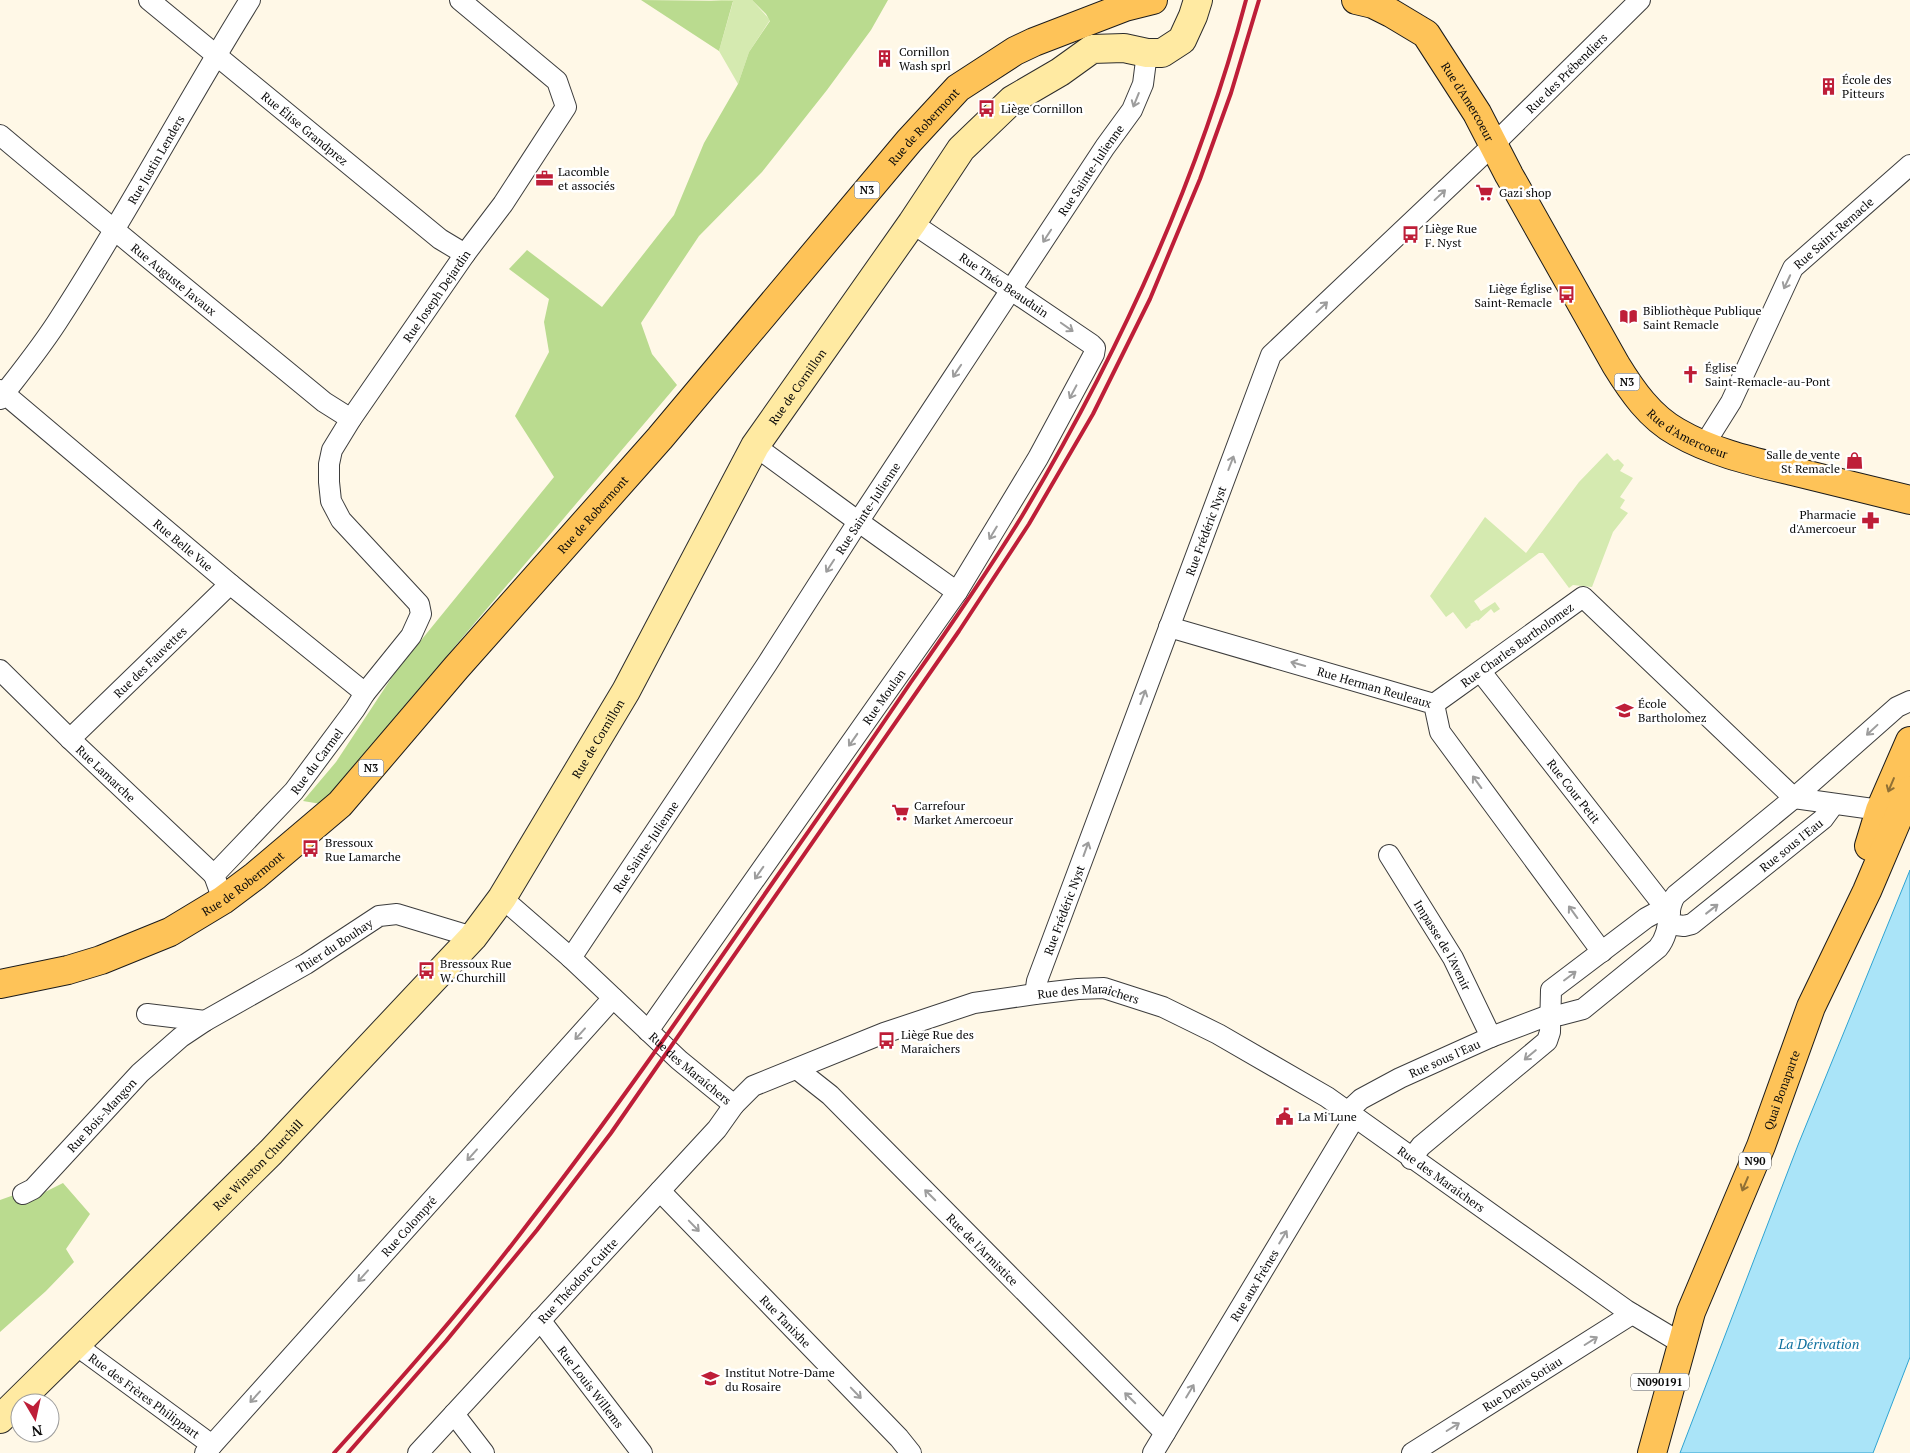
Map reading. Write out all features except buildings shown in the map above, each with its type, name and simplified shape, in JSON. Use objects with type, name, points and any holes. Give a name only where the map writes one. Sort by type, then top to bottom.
[{"type":"main road","name":"Rue de Robermont","points":[[0,984],[68,970],[101,960],[170,932],[223,900],[255,876],[340,804],[456,668],[660,438],[909,141],[958,88],[1015,51],[1034,42],[1125,7],[1153,0]]},
{"type":"main road","name":"Rue de Cornillon","points":[[502,898],[626,691],[756,446],[912,223],[961,149],[1012,100],[1060,72],[1092,49],[1124,48],[1147,53],[1162,53],[1182,40],[1198,0]]},
{"type":"main road","name":"Rue d'Amercoeur","points":[[1356,0],[1373,4],[1392,13],[1426,34],[1477,113],[1493,146],[1632,390],[1654,415],[1676,432],[1704,445],[1746,460],[1910,500]]},
{"type":"main road","points":[[1811,1007],[1846,902],[1859,872],[1880,810],[1910,740]]},
{"type":"main road","name":"Quai Bonaparte","points":[[1652,1453],[1691,1312],[1761,1146],[1811,1007],[1867,891],[1910,790]]},
{"type":"main road","name":"Rue Winston Churchill","points":[[0,1419],[271,1152],[474,937],[502,898]]},
{"type":"main road","name":"N090191","points":[[1633,1453],[1676,1340],[1691,1312]]},
{"type":"street","name":"Rue Élise Grandprez","points":[[149,0],[440,239],[465,254]]},
{"type":"street","name":"Rue Justin Lenders","points":[[1,394],[60,318],[114,232],[250,0]]},
{"type":"street","name":"Rue Joseph Dejardin","points":[[421,614],[418,604],[341,520],[331,501],[328,464],[332,450],[351,419],[465,254],[503,204],[566,107],[557,81],[460,0]]},
{"type":"street","name":"Rue des Prébendiers","points":[[1493,146],[1640,0]]},
{"type":"street","name":"Rue Sainte-Julienne","points":[[571,958],[767,664],[858,522],[1013,290],[1105,147],[1132,110],[1142,84],[1147,53]]},
{"type":"street","name":"Rue Auguste Javaux","points":[[0,135],[114,232],[151,259],[324,402],[351,419]]},
{"type":"street","name":"Rue Frédéric Nyst","points":[[1035,994],[1037,980],[1271,355],[1493,146]]},
{"type":"street","name":"Rue Saint-Remacle","points":[[1704,445],[1731,402],[1793,268],[1910,165]]},
{"type":"street","name":"Rue Théo Beauduin","points":[[912,223],[1013,290],[1095,348]]},
{"type":"street","name":"Rue Moulan","points":[[648,1031],[957,592],[1038,458],[1094,354],[1095,348]]},
{"type":"street","name":"Rue Belle Vue","points":[[1,394],[365,693]]},
{"type":"street","points":[[756,446],[858,522],[957,592]]},
{"type":"street","name":"Rue des Fauvettes","points":[[70,739],[230,584]]},
{"type":"street","name":"Rue Charles Bartholomez","points":[[1434,704],[1583,597],[1794,798]]},
{"type":"street","name":"Rue du Carmel","points":[[214,875],[294,791],[356,709],[365,693],[411,636],[421,614]]},
{"type":"street","name":"Rue Herman Reuleaux","points":[[1169,627],[1434,704],[1440,732],[1602,952]]},
{"type":"street","name":"Rue Lamarche","points":[[0,670],[214,875]]},
{"type":"street","name":"Rue Cour Petit","points":[[1480,672],[1669,915]]},
{"type":"street","name":"Rue sous l'Eau","points":[[1351,1115],[1361,1099],[1400,1078],[1492,1037],[1550,1015],[1560,1015],[1583,1009],[1658,948],[1665,939],[1669,915],[1676,895],[1794,798],[1897,707],[1910,701]]},
{"type":"street","name":"Rue sous l'Eau","points":[[1794,798],[1880,810]]},
{"type":"street","name":"Rue sous l'Eau","points":[[1411,1159],[1421,1146],[1547,1041],[1550,1032],[1551,990],[1646,918],[1659,912],[1669,915],[1684,926],[1692,924],[1823,819],[1834,804]]},
{"type":"street","name":"Impasse de l'Avenir","points":[[1389,855],[1453,958],[1492,1037]]},
{"type":"street","points":[[214,875],[223,900]]},
{"type":"street","name":"Rue des Maraîchers","points":[[502,898],[571,958],[679,1060],[734,1104],[753,1086],[884,1033],[974,1004],[1078,988],[1104,988],[1163,1007],[1218,1034],[1327,1098],[1632,1314],[1676,1340]]},
{"type":"street","name":"Thier du Bouhay","points":[[181,1037],[205,1021],[306,964],[378,916],[397,914],[474,937]]},
{"type":"street","name":"Rue Colompré","points":[[208,1449],[613,998]]},
{"type":"street","points":[[147,1014],[205,1021]]},
{"type":"street","name":"Rue Bois-Mangon","points":[[23,1194],[33,1189],[140,1073],[181,1037]]},
{"type":"street","name":"Rue de l'Armistice","points":[[798,1069],[830,1095],[1164,1433]]},
{"type":"street","name":"Rue Théodore Cuitte","points":[[418,1453],[717,1129],[734,1104]]},
{"type":"street","name":"Rue aux Frênes","points":[[1153,1453],[1351,1115]]},
{"type":"street","name":"Rue Tanixhe","points":[[660,1191],[899,1438],[911,1453]]},
{"type":"street","name":"Rue Denis Sotiau","points":[[1412,1453],[1632,1314]]},
{"type":"street","name":"Rue Louis Willems","points":[[540,1320],[642,1453]]},
{"type":"street","name":"Rue des Frères Philippart","points":[[78,1344],[208,1449]]},
{"type":"street","points":[[454,1414],[484,1453]]},
{"type":"green space","points":[[641,0],[733,1],[719,51]]},
{"type":"green space","points":[[710,0],[752,0],[770,20],[749,52],[738,84],[719,51],[733,2]]},
{"type":"green space","points":[[752,0],[888,0],[871,30],[827,90],[762,172],[699,236],[641,323],[652,354],[677,385],[321,804],[303,801],[336,762],[396,671],[554,477],[515,416],[549,352],[544,322],[549,299],[509,269],[527,250],[602,307],[674,215],[704,143],[738,84],[749,52],[770,21],[766,14]]},
{"type":"green space","points":[[1607,453],[1614,461],[1618,459],[1624,465],[1620,471],[1633,478],[1620,497],[1625,500],[1620,508],[1628,513],[1613,532],[1592,587],[1573,585],[1569,588],[1543,553],[1539,553],[1474,601],[1481,611],[1495,602],[1500,609],[1494,613],[1491,609],[1466,629],[1453,612],[1446,617],[1430,596],[1485,517],[1526,553],[1579,482]]},
{"type":"green space","points":[[63,1183],[90,1214],[66,1249],[74,1262],[46,1291],[0,1332],[0,1200],[14,1195],[41,1194]]},
{"type":"water","name":"La Dérivation","points":[[1910,870],[1910,1357],[1873,1453],[1680,1453],[1798,1145]]},
{"type":"railway","points":[[334,1453],[410,1368],[483,1281],[594,1136],[828,803],[968,600],[1009,537],[1091,393],[1152,266],[1204,134],[1227,68],[1246,0]]},
{"type":"railway","points":[[348,1453],[446,1341],[537,1230],[611,1133],[959,631],[1029,524],[1093,414],[1150,299],[1200,179],[1231,93],[1259,0]]},
{"type":"place","name":"Cornillon Wash sprl","points":[[885,58]]},
{"type":"place","name":"École des Pitteurs","points":[[1828,86]]},
{"type":"place","name":"Liège Cornillon","points":[[987,108]]},
{"type":"place","name":"Lacomble et associés","points":[[544,178]]},
{"type":"place","name":"Gazi shop","points":[[1485,192]]},
{"type":"place","name":"Liège Rue F. Nyst","points":[[1411,235]]},
{"type":"place","name":"Liège Église Saint-Remacle","points":[[1566,295]]},
{"type":"place","name":"Bibliothèque Publique Saint Remacle","points":[[1629,317]]},
{"type":"place","name":"Église Saint-Remacle-au-Pont","points":[[1691,374]]},
{"type":"place","name":"Salle de vente St Remacle","points":[[1854,461]]},
{"type":"place","name":"Pharmacie d'Amercoeur","points":[[1870,521]]},
{"type":"place","name":"École Bartholomez","points":[[1624,710]]},
{"type":"place","name":"Carrefour Market Amercoeur","points":[[900,812]]},
{"type":"place","name":"Bressoux Rue Lamarche","points":[[311,849]]},
{"type":"place","name":"Bressoux Rue W. Churchill","points":[[426,970]]},
{"type":"place","name":"Liège Rue des Maraîchers","points":[[887,1041]]},
{"type":"place","name":"La Mi'Lune","points":[[1284,1116]]},
{"type":"place","name":"Institut Notre-Dame du Rosaire","points":[[711,1379]]}]
